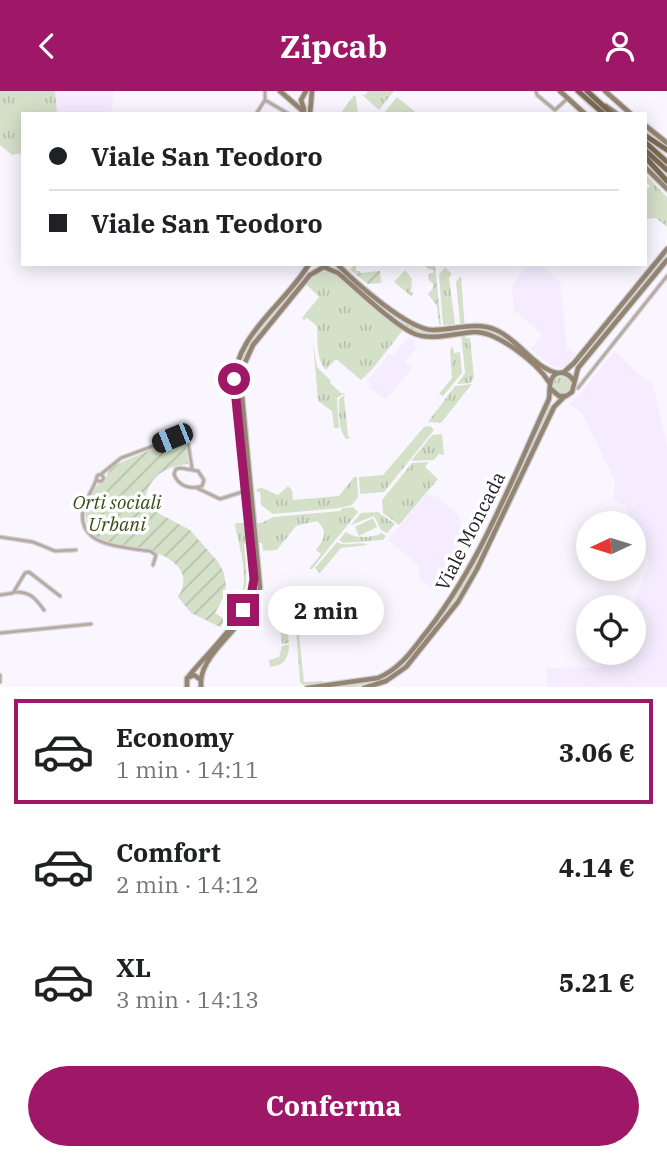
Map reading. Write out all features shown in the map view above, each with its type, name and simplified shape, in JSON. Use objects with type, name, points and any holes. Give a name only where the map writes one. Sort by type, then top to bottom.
[{"type":"main road","points":[[280,91],[303,112]]},
{"type":"main road","points":[[310,112],[312,91]]},
{"type":"main road","points":[[560,91],[583,112]]},
{"type":"main road","points":[[578,91],[601,112]]},
{"type":"main road","points":[[587,91],[612,112]]},
{"type":"main road","points":[[606,91],[629,112]]},
{"type":"main road","points":[[292,100],[308,96],[310,101]]},
{"type":"main road","points":[[647,127],[667,143]]},
{"type":"main road","points":[[647,137],[667,150]]},
{"type":"main road","points":[[647,144],[667,162]]},
{"type":"main road","points":[[647,152],[667,170]]},
{"type":"main road","points":[[647,159],[667,181]]},
{"type":"main road","points":[[647,169],[667,189]]},
{"type":"main road","points":[[550,386],[553,377],[574,363],[667,249]]},
{"type":"main road","points":[[367,687],[386,681],[406,667],[458,602],[477,569],[554,407],[573,391],[578,368],[667,260]]},
{"type":"main road","points":[[181,687],[243,610],[251,596],[254,579],[253,543],[242,369],[253,345],[311,266]]},
{"type":"main road","points":[[306,274],[325,267],[338,268],[411,325],[452,332],[481,326],[501,332],[545,367],[569,374],[574,381]]},
{"type":"main road","points":[[465,330],[499,338],[541,372],[555,394],[564,397]]},
{"type":"main road","name":"Viale Moncada","points":[[314,687],[378,678],[402,662],[453,599],[472,565],[549,399],[550,386]]},
{"type":"main road","points":[[202,684],[206,665],[258,596],[260,580],[253,543]]},
{"type":"main road","points":[[188,678],[196,675],[202,684]]},
{"type":"main road","points":[[187,687],[188,678]]},
{"type":"street","points":[[257,112],[265,100],[265,91]]},
{"type":"street","points":[[536,91],[537,95],[555,110],[568,98]]},
{"type":"street","points":[[265,100],[286,112]]},
{"type":"street","points":[[578,388],[667,276]]},
{"type":"street","points":[[153,565],[156,555],[150,551],[110,545],[96,540],[89,534],[82,513],[98,481],[97,476],[121,458],[177,437],[188,443],[192,468]]},
{"type":"street","points":[[186,468],[190,460]]},
{"type":"street","points":[[208,492],[202,474],[192,468],[176,469],[175,478],[184,486],[223,499],[233,493],[248,490]]},
{"type":"street","points":[[98,481],[103,479],[107,470]]},
{"type":"street","points":[[100,475],[103,479]]},
{"type":"street","points":[[196,488],[204,484]]},
{"type":"street","points":[[0,537],[33,543],[55,551],[76,550]]},
{"type":"street","points":[[15,591],[19,581],[29,572],[60,596]]},
{"type":"street","points":[[0,595],[15,591],[29,594],[44,610]]},
{"type":"street","points":[[0,633],[91,624]]},
{"type":"street","points":[[0,675],[4,687]]},
{"type":"shaded area","points":[[0,91],[114,91],[111,112],[21,112],[21,148]]},
{"type":"shaded area","points":[[542,266],[560,282],[567,348],[576,353],[566,366],[561,368],[550,365],[530,349],[542,335],[517,312],[514,313],[512,287],[526,267]]},
{"type":"shaded area","points":[[409,336],[418,347],[405,362],[412,368],[386,400],[368,387],[371,384],[367,381],[389,354],[393,356]]},
{"type":"shaded area","points":[[617,352],[643,378],[653,384],[667,446],[667,687],[547,687],[547,668],[646,665],[646,595],[637,595],[643,581],[646,581],[649,565],[646,553],[646,511],[627,511],[625,506],[613,500],[615,481],[581,412],[569,404],[613,353]]},
{"type":"shaded area","points":[[427,493],[432,497],[436,496],[459,515],[462,536],[466,541],[458,561],[439,593],[420,580],[418,565],[388,540]]},
{"type":"green space","points":[[0,91],[55,91],[57,112],[21,112],[21,153],[12,155],[0,145]]},
{"type":"green space","points":[[368,91],[394,91],[379,110],[361,94],[365,95]]},
{"type":"green space","points":[[354,95],[358,112],[341,112]]},
{"type":"green space","points":[[397,97],[416,112],[385,112]]},
{"type":"green space","points":[[647,176],[667,197],[667,227],[656,218],[647,219],[647,190],[650,186]]},
{"type":"green space","points":[[667,253],[667,256],[575,367],[575,366]]},
{"type":"green space","points":[[356,266],[356,271],[360,273],[380,271],[381,283],[368,284],[350,270]]},
{"type":"green space","points":[[426,266],[435,266],[441,325],[437,306],[428,294],[433,289],[433,284],[428,279],[429,274],[434,270]]},
{"type":"green space","points":[[445,267],[452,274],[449,278],[455,324],[443,325],[439,275]]},
{"type":"green space","points":[[338,270],[410,326],[424,332],[452,330],[452,333],[427,334],[410,329]]},
{"type":"green space","points":[[405,270],[412,279],[411,296],[394,282]]},
{"type":"green space","points":[[323,271],[334,274],[403,330],[361,380],[336,359],[326,370],[319,355],[317,326],[307,318],[302,318],[319,297],[306,284]]},
{"type":"green space","points":[[306,274],[250,344],[240,366],[238,387],[247,489],[238,407],[237,375],[239,364],[249,342],[278,303]]},
{"type":"green space","points":[[461,276],[465,329],[483,328],[498,333],[543,370],[499,337],[478,331],[465,332],[465,338],[470,338],[474,378],[470,383],[457,384],[465,373],[456,282]]},
{"type":"green space","points":[[313,342],[317,367],[330,383],[341,393],[345,393],[337,398],[339,428],[334,428],[332,411],[318,401]]},
{"type":"green space","points":[[453,346],[454,353],[460,352],[462,373],[443,396],[439,394],[452,378],[450,350]]},
{"type":"green space","points":[[558,376],[566,376],[571,385],[569,392],[558,394],[553,389],[553,381]]},
{"type":"green space","points":[[472,384],[441,423],[428,422],[455,386]]},
{"type":"green space","points":[[346,394],[344,397],[350,438],[346,439],[340,426],[339,399]]},
{"type":"green space","points":[[549,405],[552,406],[480,558],[464,587],[425,642],[401,669],[384,680],[358,687],[332,687],[367,683],[390,674],[405,662],[440,620],[469,575]]},
{"type":"green space","points":[[430,426],[434,430],[384,492],[360,494],[359,477],[383,475],[424,427]]},
{"type":"green space","points":[[442,434],[444,455],[439,454],[434,460],[411,461],[432,435]]},
{"type":"green space","name":"Orti sociali Urbani","points":[[175,439],[181,439],[186,444],[188,464],[172,467],[159,474],[150,485],[145,501],[160,514],[190,530],[219,563],[226,586],[215,613],[226,620],[220,627],[191,613],[178,597],[183,586],[183,575],[168,558],[155,552],[100,539],[91,531],[86,519],[86,507],[91,493],[103,482],[113,466]]},
{"type":"green space","points":[[429,462],[425,467],[438,479],[399,525],[383,513],[382,500],[412,463]]},
{"type":"green space","points":[[354,477],[357,477],[358,497],[352,505],[340,508],[273,514],[261,505],[260,492],[257,492],[257,489],[262,488],[278,495],[288,486],[292,490],[293,500],[339,496]]},
{"type":"green space","points":[[353,507],[358,512],[312,569],[309,569],[321,554],[316,550],[324,535],[323,528],[317,521],[296,526],[277,550],[263,551],[262,543],[244,544],[246,586],[244,595],[234,612],[225,620],[241,595],[244,579],[236,523],[261,523],[273,517],[340,511]]},
{"type":"green space","points":[[378,512],[395,524],[387,533],[381,530],[374,516],[351,525],[361,513]]},
{"type":"green space","points":[[373,518],[377,527],[359,536],[355,527]]},
{"type":"green space","points":[[346,532],[359,537],[382,533],[386,536],[383,540],[343,543],[339,540]]},
{"type":"green space","points":[[337,542],[368,545],[341,548],[320,573],[315,568]]},
{"type":"green space","points":[[285,608],[289,643],[282,644],[279,615]]},
{"type":"green space","points":[[295,615],[304,682],[323,683],[303,685],[300,682]]},
{"type":"green space","points":[[289,645],[284,661],[270,667],[269,660],[279,657],[282,646]]},
{"type":"route","points":[[234,379],[254,579],[251,596],[243,610]]}]
